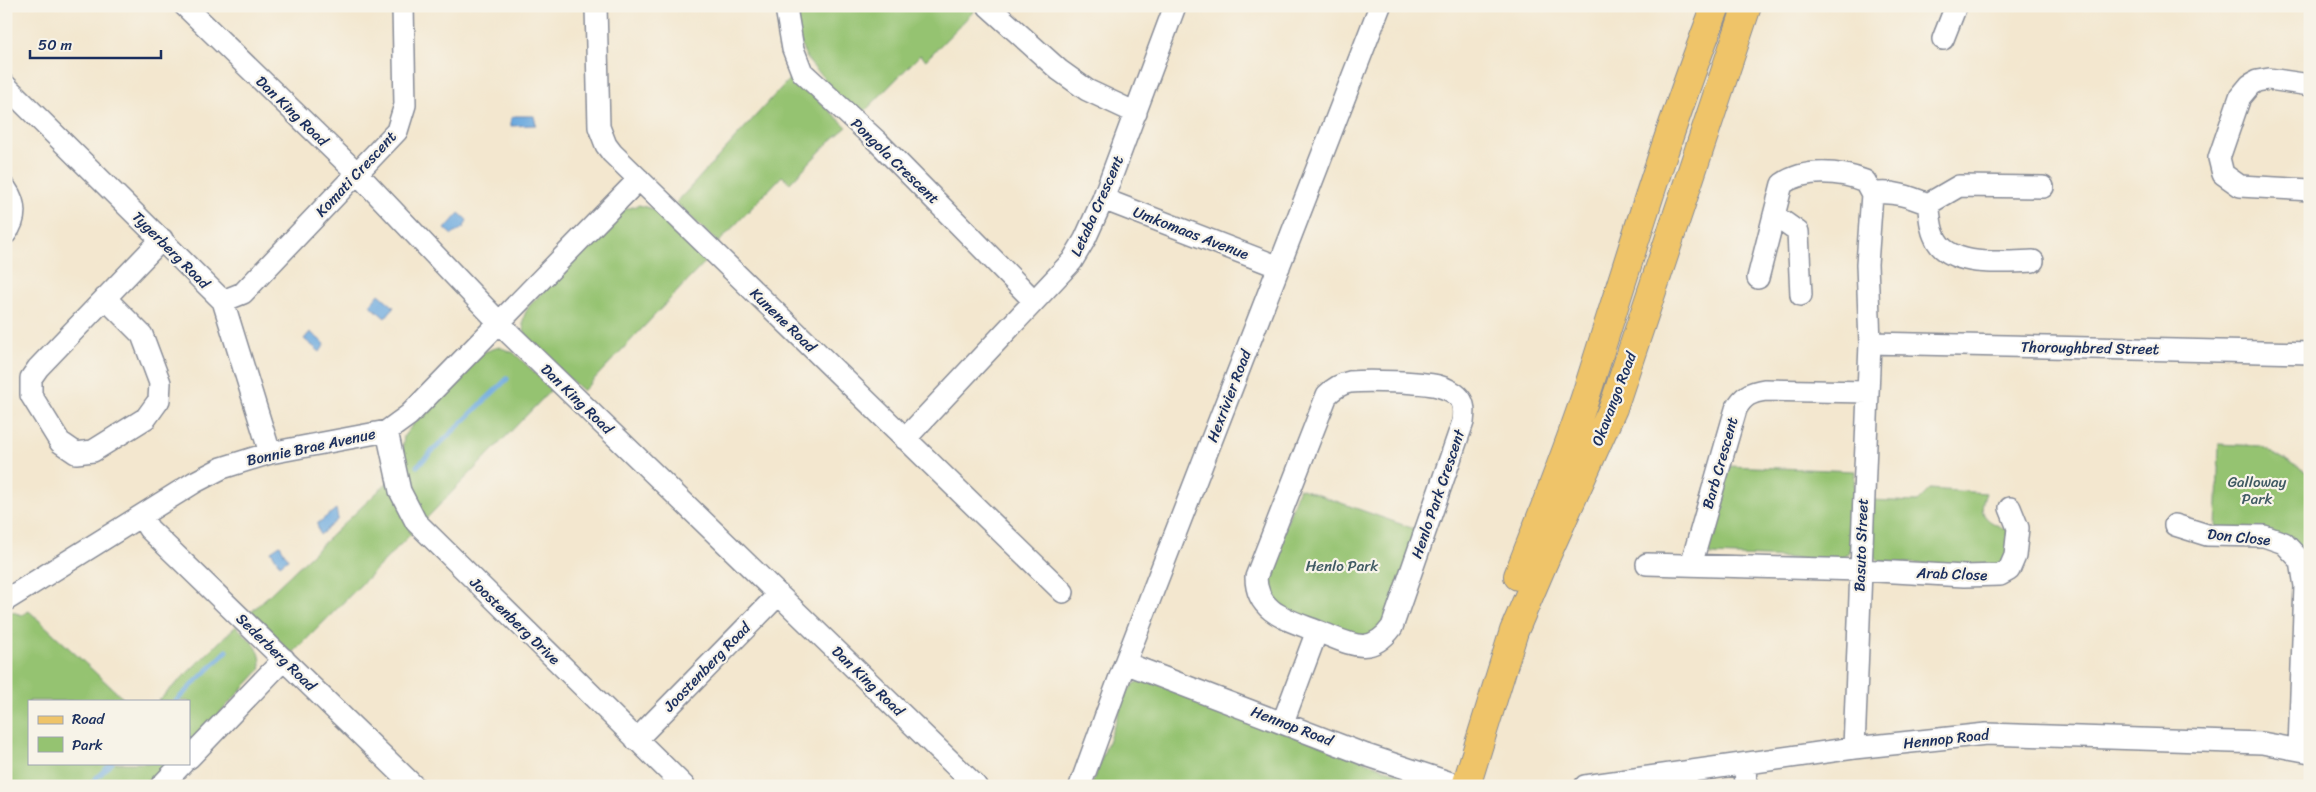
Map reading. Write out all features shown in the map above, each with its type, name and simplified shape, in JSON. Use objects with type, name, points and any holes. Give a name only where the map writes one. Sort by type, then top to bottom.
[{"type":"main road","name":"Okavango Road","points":[[1456,785],[1496,633],[1584,400],[1616,295],[1689,77],[1716,6]]},
{"type":"main road","name":"Okavango Road","points":[[1456,785],[1514,631],[1613,408],[1747,6]]},
{"type":"street","name":"Dan King Road","points":[[185,6],[358,174],[499,323],[976,786]]},
{"type":"street","name":"Komati Crescent","points":[[222,301],[243,293],[392,139],[401,123],[404,105],[403,6]]},
{"type":"street","name":"Kunene Road","points":[[596,6],[599,127],[606,145],[612,153],[1062,592]]},
{"type":"street","name":"Pongola Crescent","points":[[788,6],[787,14],[793,49],[802,72],[878,142],[1034,301]]},
{"type":"street","points":[[988,6],[1059,70],[1087,90],[1136,113]]},
{"type":"street","name":"Letaba Crescent","points":[[905,438],[1072,261],[1103,199],[1175,6]]},
{"type":"street","name":"Hexrivier Road","points":[[1080,786],[1125,663],[1380,6]]},
{"type":"street","points":[[1943,39],[1956,6]]},
{"type":"street","points":[[2310,84],[2269,79],[2257,81],[2250,85],[2240,97],[2219,158],[2224,174],[2228,179],[2240,186],[2310,190]]},
{"type":"street","name":"Tygerberg Road","points":[[6,86],[222,301],[270,453]]},
{"type":"street","points":[[1758,278],[1782,184],[1797,175],[1838,173],[1855,177],[1865,182],[1872,194],[1890,193],[1912,197],[1928,204]]},
{"type":"street","name":"Bonnie Brae Avenue","points":[[6,600],[195,482],[222,468],[270,453],[387,431],[409,415],[638,179]]},
{"type":"street","points":[[1928,204],[1958,186],[2043,187]]},
{"type":"street","points":[[6,190],[12,200],[14,216],[6,233]]},
{"type":"street","name":"Basuto Street","points":[[1854,748],[1870,343],[1867,264],[1872,194]]},
{"type":"street","name":"Umkomaas Avenue","points":[[1103,199],[1280,267]]},
{"type":"street","points":[[1928,204],[1934,236],[1943,251],[1982,262],[2033,261]]},
{"type":"street","points":[[1774,215],[1798,232],[1801,296]]},
{"type":"street","points":[[105,298],[142,335],[160,383],[159,400],[146,418],[93,451],[76,453],[60,442],[33,400],[30,384],[34,373],[105,298],[162,240]]},
{"type":"street","name":"Thoroughbred Street","points":[[1870,343],[2310,353]]},
{"type":"street","name":"Henlo Park Crescent","points":[[1349,382],[1438,386],[1451,391],[1460,398],[1464,409],[1463,422],[1392,627],[1378,642],[1367,646],[1353,644],[1317,631],[1275,614],[1265,606],[1256,588],[1256,577],[1327,395],[1339,386],[1349,382]]},
{"type":"street","name":"Barb Crescent","points":[[1691,564],[1736,408],[1741,400],[1755,392],[1765,390],[1868,392]]},
{"type":"street","name":"Joostenberg Drive","points":[[387,431],[400,490],[416,522],[684,786]]},
{"type":"street","name":"Arab Close","points":[[1860,570],[1964,576],[1993,576],[2005,573],[2013,563],[2018,528],[2010,508]]},
{"type":"street","name":"Sederberg Road","points":[[140,516],[150,529],[414,786]]},
{"type":"street","name":"Don Close","points":[[2175,525],[2207,535],[2264,536],[2284,543],[2300,561],[2308,586],[2304,750]]},
{"type":"street","points":[[1647,564],[1860,570]]},
{"type":"street","name":"Joostenberg Road","points":[[636,740],[778,594]]},
{"type":"street","points":[[1283,722],[1317,631]]},
{"type":"street","points":[[190,757],[284,659]]},
{"type":"street","name":"Hennop Road","points":[[1125,663],[1366,755],[1456,785]]},
{"type":"street","name":"Hennop Road","points":[[1584,786],[1745,775],[1854,748],[1986,734],[2262,743],[2304,750]]},
{"type":"street","points":[[162,786],[182,764]]},
{"type":"green space","points":[[799,6],[975,6],[977,8],[926,60],[920,55],[861,115],[827,86],[823,77],[813,67],[803,51],[799,36]]},
{"type":"green space","points":[[792,76],[847,127],[829,142],[790,183],[782,176],[718,243],[676,203]]},
{"type":"green space","points":[[639,205],[656,210],[707,260],[583,391],[550,362],[527,336],[524,330],[524,316],[530,305],[623,210]]},
{"type":"green space","points":[[499,347],[514,353],[552,389],[424,521],[412,504],[402,451],[404,436],[414,423],[484,352]]},
{"type":"green space","name":"Galloway Park","points":[[2219,444],[2261,446],[2310,474],[2310,563],[2216,529]]},
{"type":"green space","points":[[1728,466],[1855,471],[1852,545],[1847,555],[1842,560],[1711,555],[1706,548]]},
{"type":"green space","points":[[391,479],[413,532],[290,656],[248,615]]},
{"type":"green space","name":"Henlo Park","points":[[1299,488],[1420,531],[1387,622],[1375,635],[1357,636],[1282,607],[1269,593],[1266,581]]},
{"type":"green space","points":[[1930,489],[1986,493],[1982,508],[1986,518],[2008,531],[2010,550],[1998,567],[1880,562],[1870,553],[1870,500],[1917,502]]},
{"type":"green space","points":[[6,610],[22,615],[29,611],[125,700],[28,700],[28,764],[171,764],[150,786],[6,786]]},
{"type":"green space","points":[[236,626],[255,645],[260,657],[260,670],[190,745],[190,700],[159,700]]},
{"type":"green space","points":[[1144,679],[1416,780],[1414,786],[1091,786],[1127,692],[1134,684]]},
{"type":"water","points":[[515,116],[534,116],[536,125],[511,126],[511,118]]},
{"type":"water","points":[[459,213],[467,220],[464,227],[452,235],[445,229]]},
{"type":"water","points":[[379,294],[394,307],[385,318],[370,305]]},
{"type":"water","points":[[310,332],[325,344],[320,352],[304,339]]},
{"type":"water","points":[[336,509],[338,519],[320,535],[317,524]]},
{"type":"water","points":[[280,545],[288,559],[280,565],[271,551]]},
{"type":"waterway","points":[[417,466],[507,379]]},
{"type":"waterway","points":[[177,700],[227,651]]},
{"type":"waterway","points":[[88,786],[111,764]]}]
